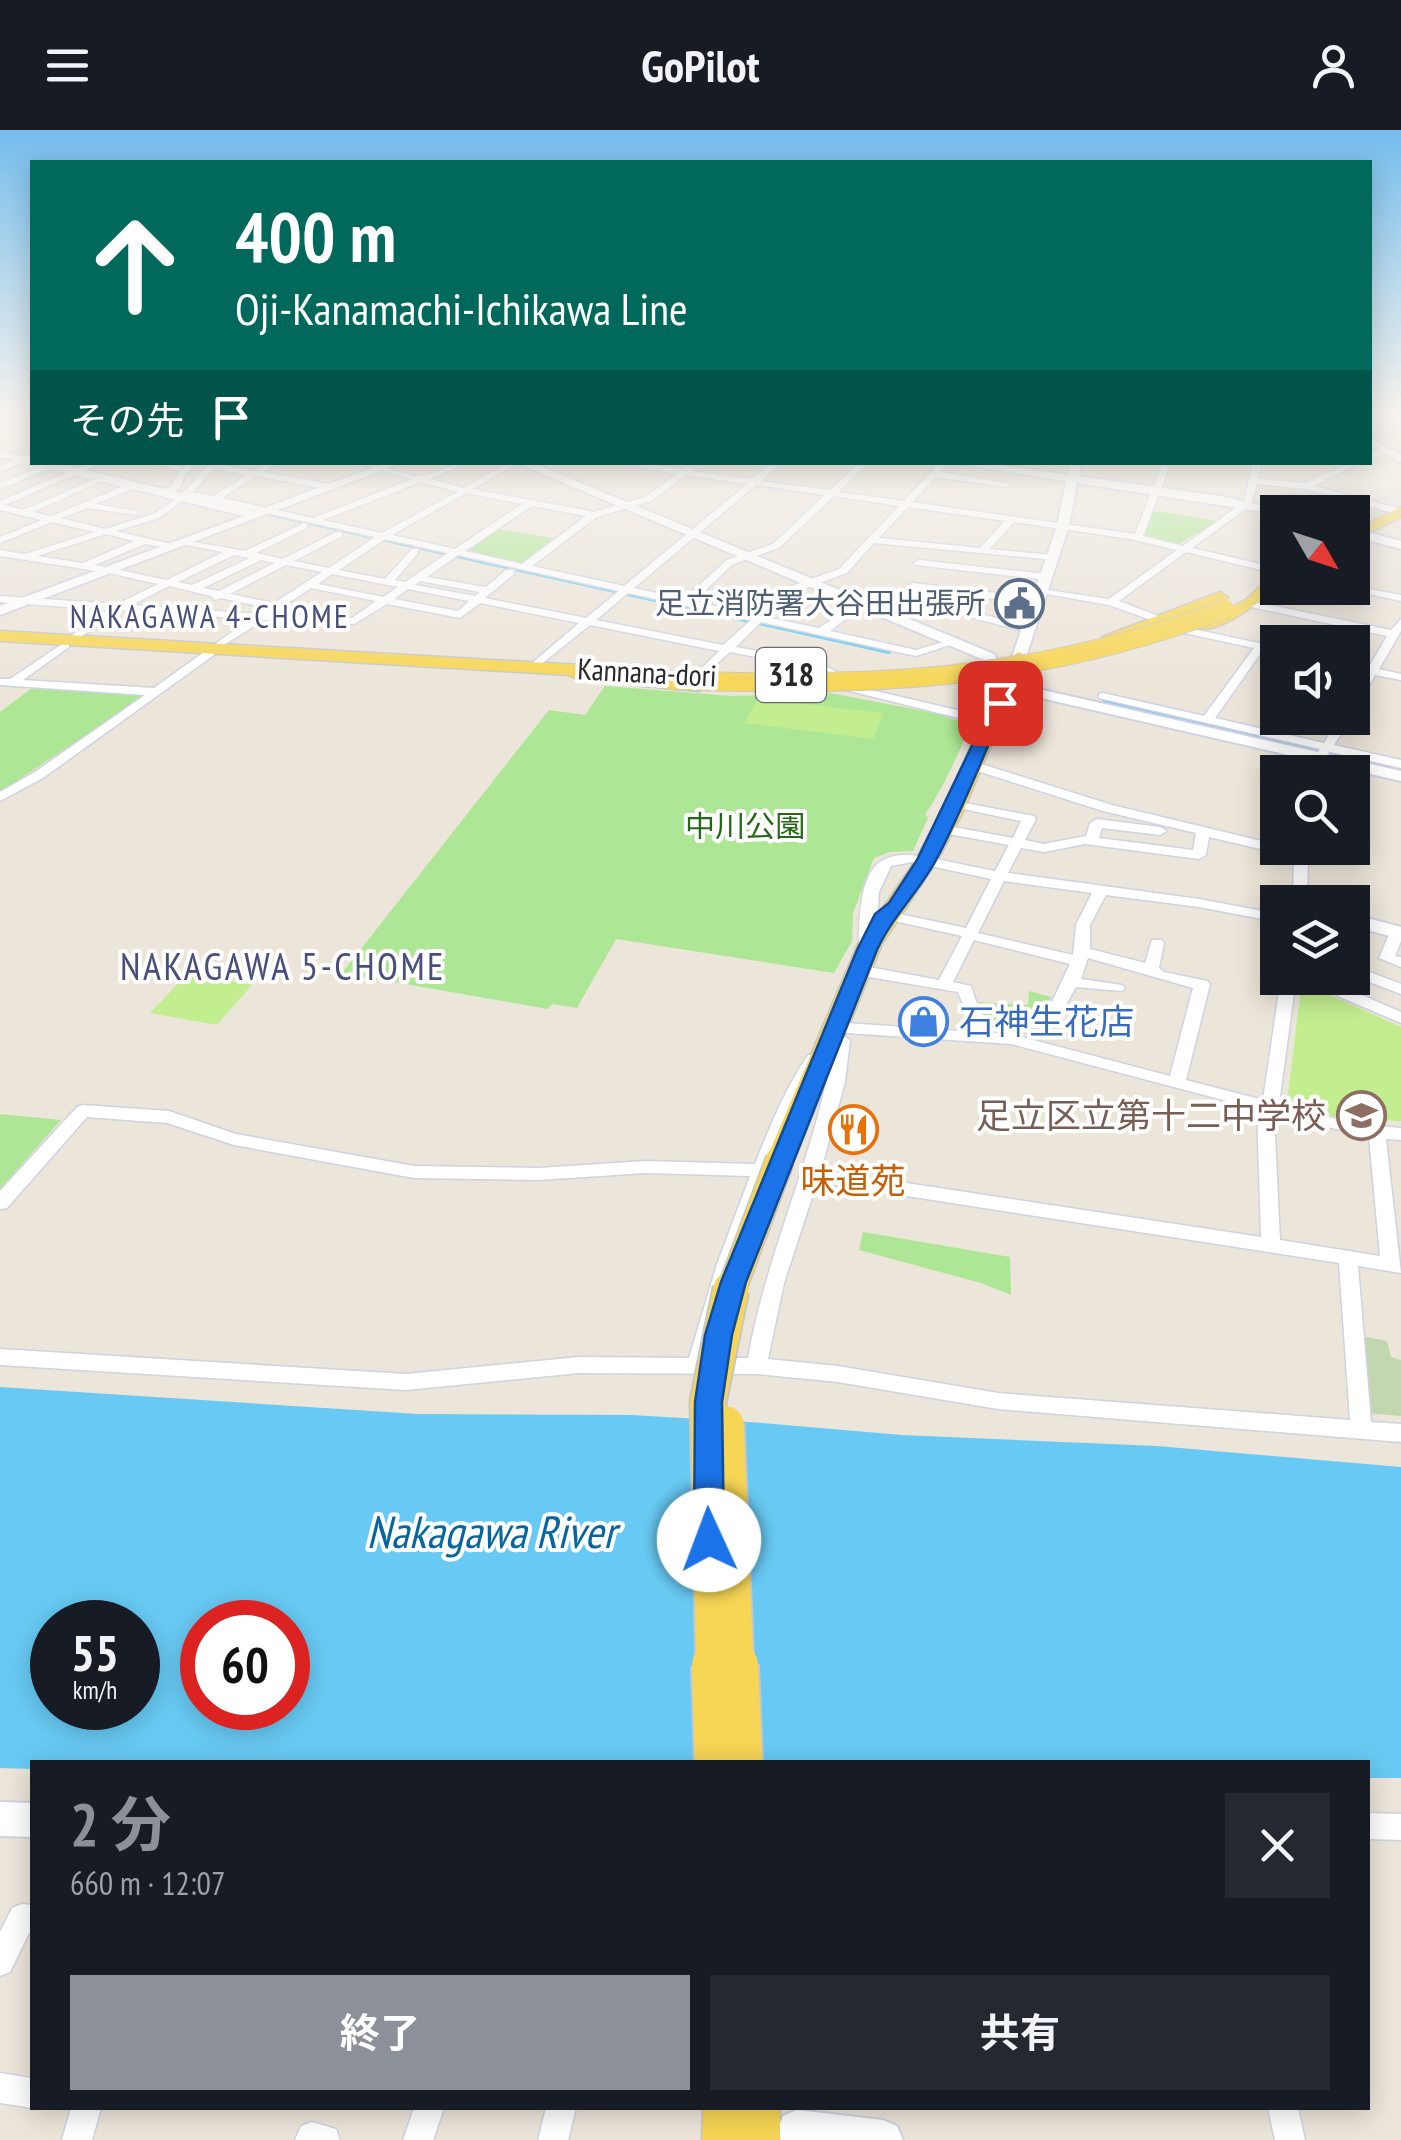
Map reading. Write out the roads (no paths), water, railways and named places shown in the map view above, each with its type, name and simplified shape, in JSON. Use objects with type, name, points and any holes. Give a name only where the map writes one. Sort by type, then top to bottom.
[{"type":"main road","points":[[1370,530],[1401,514]]},
{"type":"main road","name":"Kannana-dori","points":[[0,638],[810,684],[966,674],[1126,645],[1260,591]]},
{"type":"main road","name":"318","points":[[582,673],[1007,670],[1260,591]]},
{"type":"main road","name":"318","points":[[582,673],[731,688],[850,688],[967,678],[1106,655],[1188,631],[1260,591]]},
{"type":"main road","name":"Kannana-dori","points":[[212,651],[534,667],[582,673]]},
{"type":"main road","points":[[717,1760],[707,1466],[708,1402],[718,1335],[733,1282],[787,1167],[868,961],[943,829],[991,722],[1007,670]]},
{"type":"main road","points":[[740,1760],[726,1397],[735,1336],[787,1167]]},
{"type":"street","points":[[0,505],[145,540],[232,552],[726,648],[818,666],[834,674]]},
{"type":"street","points":[[25,512],[42,505]]},
{"type":"street","points":[[24,557],[156,516],[171,505]]},
{"type":"street","points":[[227,505],[452,555],[524,567],[621,593],[686,603],[930,668]]},
{"type":"street","points":[[236,505],[262,513]]},
{"type":"street","points":[[0,610],[284,505]]},
{"type":"street","points":[[192,590],[309,523],[356,505]]},
{"type":"street","points":[[0,797],[62,760],[262,616],[437,505]]},
{"type":"street","points":[[0,599],[19,604],[354,621],[529,505]]},
{"type":"street","points":[[535,505],[594,515]]},
{"type":"street","points":[[622,505],[954,642],[1007,670],[1325,752],[1401,764]]},
{"type":"street","points":[[524,567],[594,515],[629,505]]},
{"type":"street","points":[[534,667],[727,505]]},
{"type":"street","points":[[686,603],[730,562],[776,546],[819,505]]},
{"type":"street","points":[[703,673],[785,592],[843,570],[905,505]]},
{"type":"street","points":[[919,505],[1138,538],[1260,568]]},
{"type":"street","points":[[983,514],[990,505]]},
{"type":"street","points":[[1007,670],[1040,597],[1068,505]]},
{"type":"street","points":[[1138,538],[1150,505]]},
{"type":"street","points":[[1112,602],[1246,505]]},
{"type":"street","points":[[1370,505],[1401,514]]},
{"type":"street","points":[[0,540],[88,506],[134,513]]},
{"type":"street","points":[[513,514],[536,519]]},
{"type":"street","points":[[983,514],[1063,526]]},
{"type":"street","points":[[969,568],[980,550],[1012,519]]},
{"type":"street","points":[[0,522],[61,536]]},
{"type":"street","points":[[309,523],[339,534],[378,539],[414,551],[452,555],[510,572],[921,654],[954,642]]},
{"type":"street","points":[[1,556],[95,527]]},
{"type":"street","points":[[183,613],[339,534]]},
{"type":"street","points":[[1370,539],[1401,545]]},
{"type":"street","points":[[83,566],[145,540]]},
{"type":"street","points":[[872,540],[969,568],[1046,577]]},
{"type":"street","points":[[863,549],[921,554],[980,550],[1052,558]]},
{"type":"street","points":[[386,584],[414,551]]},
{"type":"street","points":[[6,682],[115,609],[232,552]]},
{"type":"street","points":[[910,599],[921,554]]},
{"type":"street","points":[[1,556],[109,570],[218,595],[367,613]]},
{"type":"street","points":[[310,585],[460,616],[510,572]]},
{"type":"street","points":[[418,578],[490,592]]},
{"type":"street","points":[[914,586],[1112,602],[1162,621]]},
{"type":"street","points":[[1370,592],[1401,598]]},
{"type":"street","points":[[878,611],[910,599],[1028,629]]},
{"type":"street","points":[[821,632],[860,603]]},
{"type":"street","points":[[1312,605],[1398,628],[1370,676]]},
{"type":"street","points":[[1188,631],[1260,647],[1208,719]]},
{"type":"street","points":[[1370,670],[1401,677]]},
{"type":"street","points":[[6,682],[156,692]]},
{"type":"street","points":[[850,688],[991,722]]},
{"type":"street","points":[[1103,696],[1208,719],[1401,776]]},
{"type":"street","points":[[1325,752],[1336,735]]},
{"type":"street","points":[[972,764],[1108,808],[1301,855],[1300,885]]},
{"type":"street","points":[[944,984],[1029,819],[954,803]]},
{"type":"street","points":[[1091,840],[1108,808]]},
{"type":"street","points":[[1097,824],[1202,833]]},
{"type":"street","points":[[943,829],[1044,848],[1091,840],[1199,855],[1202,833]]},
{"type":"street","points":[[992,1038],[965,1002],[966,988],[868,961],[866,916],[882,868],[894,860],[926,860],[1002,876],[1260,915]]},
{"type":"street","points":[[992,1038],[1046,1018],[1056,1010],[1072,982],[1084,925],[1101,890]]},
{"type":"street","points":[[895,912],[970,935],[1150,969],[1159,976],[1202,984],[1177,1083]]},
{"type":"street","points":[[1370,925],[1399,932],[1387,958],[1401,962]]},
{"type":"street","points":[[1150,969],[1156,942]]},
{"type":"street","points":[[1370,977],[1401,989]]},
{"type":"street","points":[[1072,982],[1116,988]]},
{"type":"street","points":[[1271,1245],[1267,1108],[1286,995]]},
{"type":"street","points":[[1348,995],[1401,1018]]},
{"type":"street","points":[[839,1036],[992,1038],[1377,1134],[1401,1134]]},
{"type":"street","points":[[0,1203],[83,1111],[169,1117],[234,1139],[414,1172],[538,1174],[629,1167],[787,1167],[1396,1265],[1377,1134]]},
{"type":"street","points":[[697,1366],[715,1289],[787,1167]]},
{"type":"street","points":[[757,1366],[772,1289],[787,1167]]},
{"type":"street","points":[[1348,1257],[1361,1429]]},
{"type":"street","points":[[0,1357],[406,1382],[579,1365],[757,1366],[838,1374],[998,1401],[1401,1433]]},
{"type":"street","points":[[0,1819],[30,1820]]},
{"type":"street","points":[[1370,1826],[1401,1827]]},
{"type":"street","points":[[0,1962],[22,1918],[30,1920]]},
{"type":"street","points":[[0,2088],[30,2092]]},
{"type":"street","points":[[77,2140],[85,2110]]},
{"type":"street","points":[[418,2140],[428,2110]]},
{"type":"street","points":[[552,2140],[560,2110]]},
{"type":"street","points":[[1283,2110],[1290,2140]]},
{"type":"street","points":[[750,2122],[883,2140]]},
{"type":"street","points":[[310,2140],[326,2140]]},
{"type":"water","name":"Nakagawa River","points":[[0,1387],[418,1414],[632,1415],[902,1435],[1157,1446],[1401,1467],[1401,1778],[1370,1778],[1370,1760],[30,1760],[30,1769],[0,1768]]},
{"type":"waterway","points":[[262,513],[490,564]]},
{"type":"waterway","points":[[479,561],[889,652]]},
{"type":"waterway","points":[[1104,702],[1401,770]]},
{"type":"place","name":"足立消防署大谷田出張所","points":[[1020,604]]},
{"type":"place","name":"石神生花店","points":[[924,1022]]},
{"type":"place","name":"足立区立第十二中学校","points":[[1361,1116]]},
{"type":"place","name":"味道苑","points":[[853,1129]]},
{"type":"district","name":"NAKAGAWA 4-CHOME","points":[[210,617]]},
{"type":"district","name":"NAKAGAWA 5-CHOME","points":[[283,967]]},
{"type":"park label","name":"中川公園","points":[[745,827]]}]
